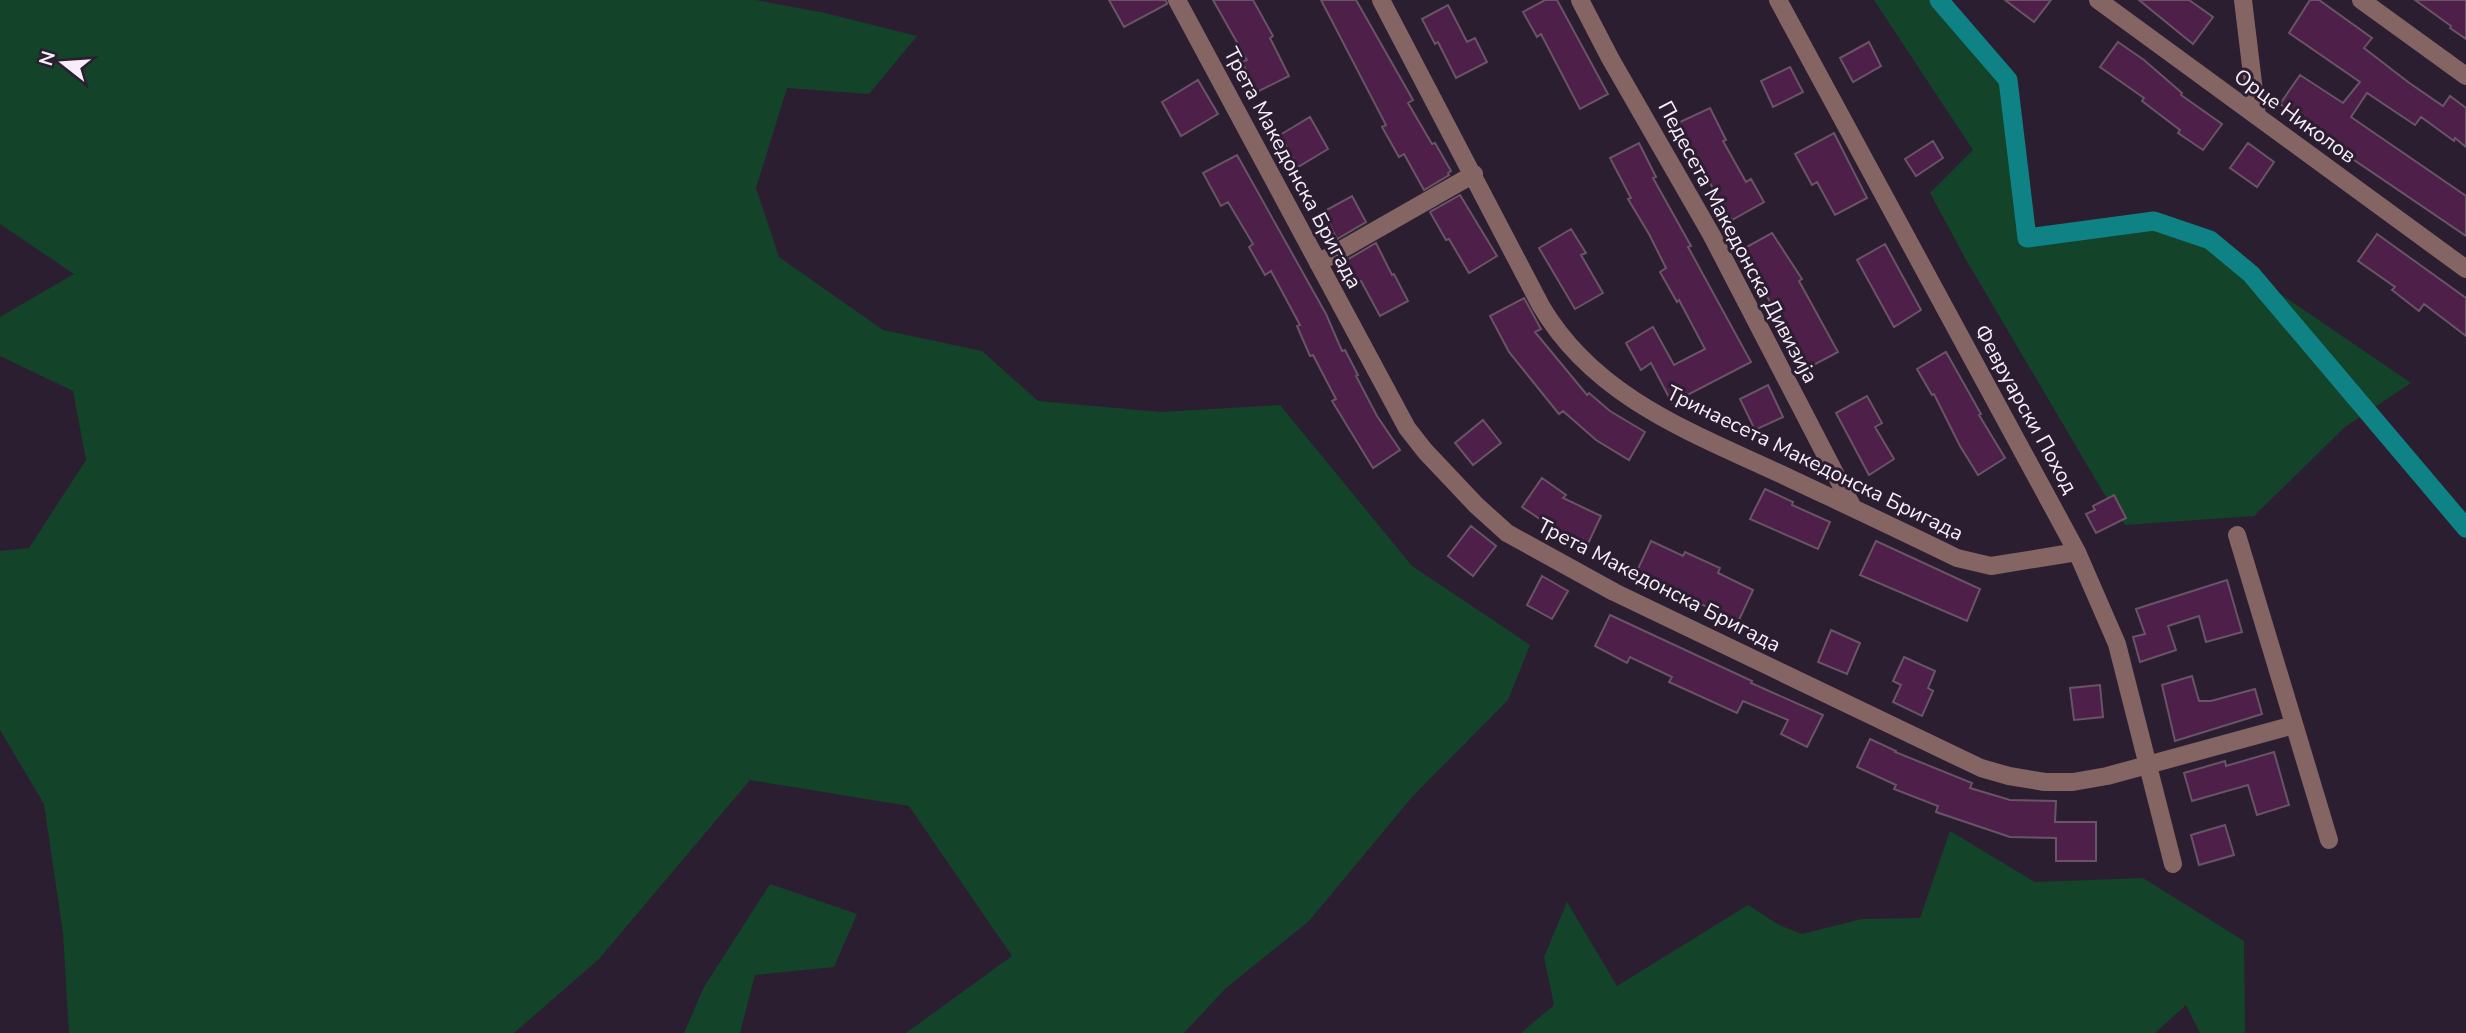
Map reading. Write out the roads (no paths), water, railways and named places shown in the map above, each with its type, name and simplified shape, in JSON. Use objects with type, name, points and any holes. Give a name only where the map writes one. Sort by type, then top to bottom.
[{"type":"street","name":"Трета Македонска Бригада","points":[[1177,0],[1407,428],[1452,480],[1507,533],[1614,592],[1981,768],[2010,776],[2045,782],[2073,782],[2107,776],[2294,724]]},
{"type":"street","name":"Тринаесета Македонска Бригада","points":[[1381,0],[1556,331],[1594,372],[1666,421],[1957,558],[1975,564],[2002,565],[2077,552]]},
{"type":"street","name":"Педесета Македонска Дивизија","points":[[1580,0],[1610,58],[1711,234],[1853,508]]},
{"type":"street","name":"Февруарски Поход","points":[[1778,0],[2077,552],[2117,644],[2173,864]]},
{"type":"street","name":"Орце Николов","points":[[2098,0],[2466,270]]},
{"type":"street","points":[[2243,0],[2257,116]]},
{"type":"street","points":[[2361,0],[2466,76]]},
{"type":"street","points":[[1318,263],[1474,174]]},
{"type":"street","points":[[2236,535],[2329,840]]},
{"type":"waterway","points":[[1939,0],[2008,80],[2027,238],[2154,221],[2210,240],[2251,274],[2466,528]]}]
